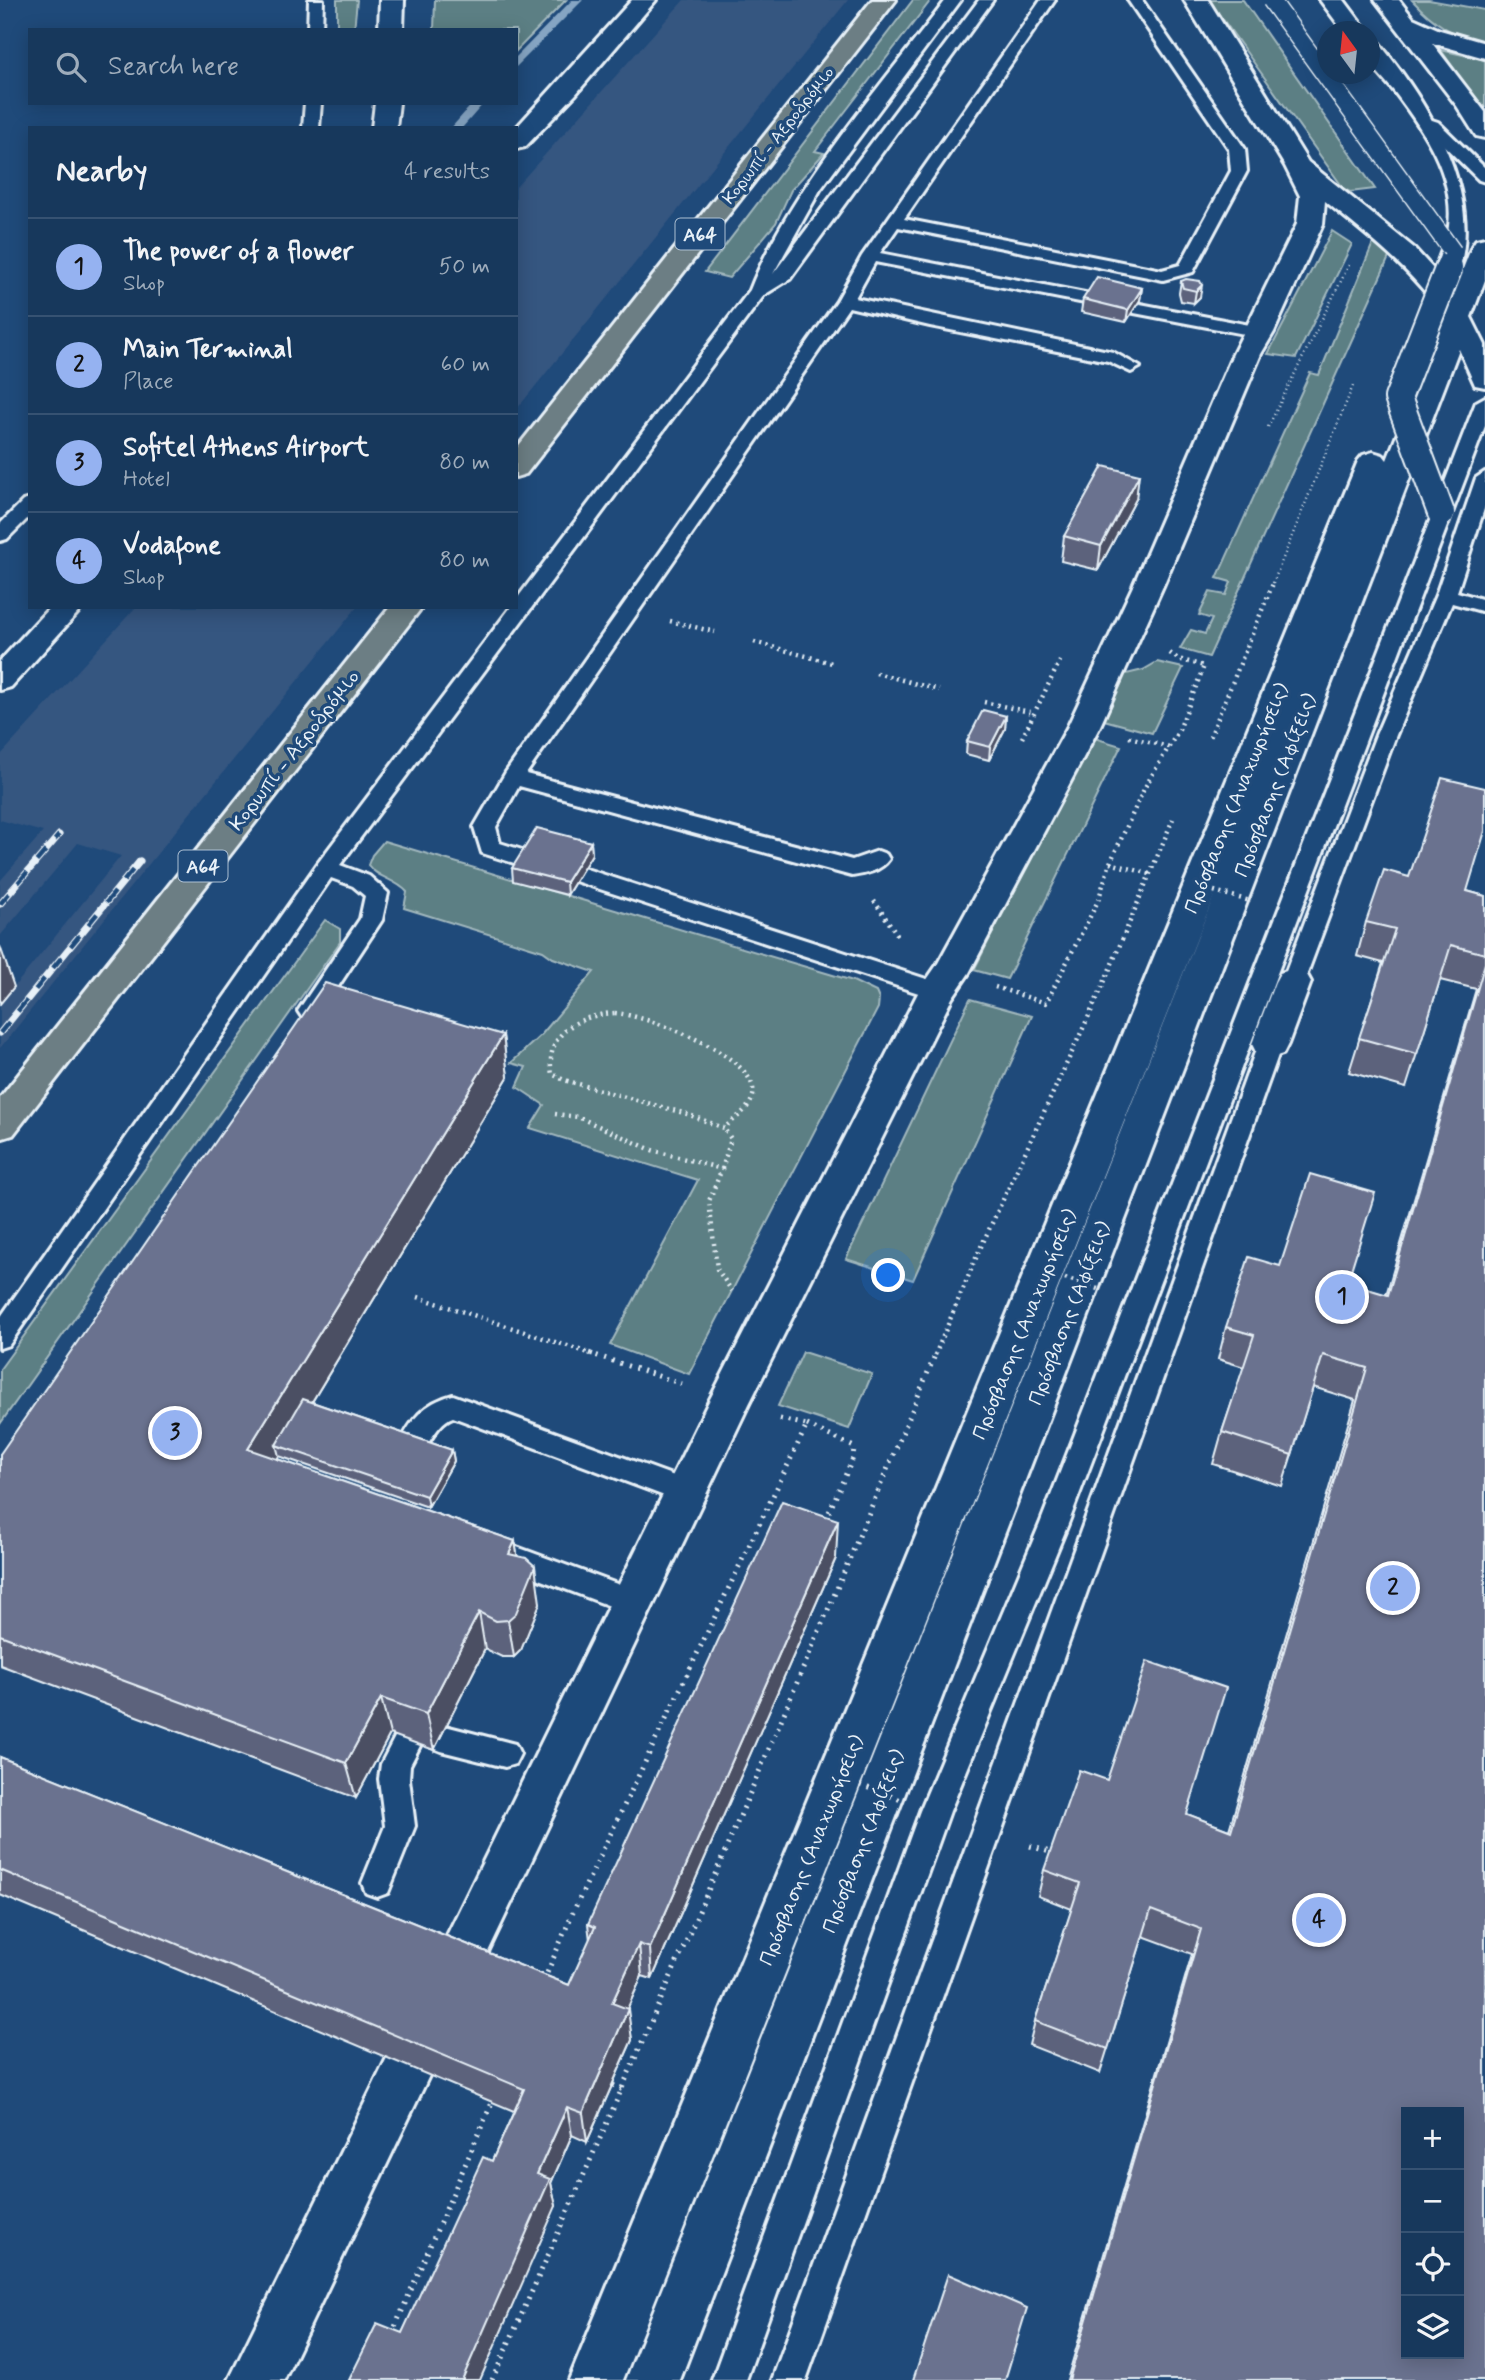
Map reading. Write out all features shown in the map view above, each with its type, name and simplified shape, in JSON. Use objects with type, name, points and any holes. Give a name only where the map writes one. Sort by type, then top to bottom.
[{"type":"highway","name":"Κορωπί - Αεροδρόμιο","points":[[518,465],[884,0]]},
{"type":"highway","name":"Κορωπί - Αεροδρόμιο","points":[[0,1125],[405,609]]},
{"type":"street","points":[[391,28],[392,0]]},
{"type":"street","points":[[518,140],[566,90],[644,0]]},
{"type":"street","points":[[1332,0],[1348,21]]},
{"type":"street","points":[[1387,0],[1467,103],[1485,131]]},
{"type":"street","points":[[256,2380],[686,1492],[937,991],[951,973],[1084,726],[1148,586],[1247,354],[1260,332],[1310,224],[1313,196],[1298,166],[1195,5]]},
{"type":"street","points":[[1404,21],[1432,35],[1485,51]]},
{"type":"street","name":"Πρόσβασης (Αναχωρήσεις)","points":[[596,2380],[1398,398],[1451,260],[1462,226],[1461,201],[1454,170],[1432,125],[1380,60]]},
{"type":"street","points":[[384,126],[387,105]]},
{"type":"street","points":[[1298,166],[1395,244],[1419,269],[1458,317],[1485,379]]},
{"type":"street","name":"Πρόσβασης (Αφίξεις)","points":[[653,2380],[1485,246]]},
{"type":"street","points":[[1398,398],[1441,513]]},
{"type":"street","points":[[0,680],[66,609]]},
{"type":"street","points":[[1270,1044],[1293,982]]},
{"type":"lane","points":[[315,28],[316,0]]},
{"type":"lane","points":[[0,1338],[326,868],[758,291],[768,262],[799,217],[812,189],[954,0]]},
{"type":"lane","points":[[758,291],[784,275],[986,0]]},
{"type":"lane","points":[[527,859],[490,848],[485,836],[485,827],[513,778],[845,301],[870,256],[1048,0]]},
{"type":"lane","points":[[896,222],[1163,275],[1187,268],[1239,171],[1240,160],[1237,149],[1135,0]]},
{"type":"lane","points":[[1271,0],[1451,260]]},
{"type":"lane","points":[[311,126],[313,105]]},
{"type":"lane","points":[[1432,125],[1485,177]]},
{"type":"lane","points":[[870,256],[1090,299]]},
{"type":"lane","points":[[845,301],[930,321],[1113,357],[1131,367]]},
{"type":"lane","points":[[1135,307],[1260,332]]},
{"type":"lane","points":[[729,2380],[935,1811],[1054,1524],[1485,402]]},
{"type":"lane","points":[[1293,982],[1386,736],[1446,595],[1485,478]]},
{"type":"lane","points":[[0,536],[28,507]]},
{"type":"lane","points":[[1446,595],[1485,606]]},
{"type":"lane","points":[[513,778],[852,868],[865,866],[878,859]]},
{"type":"lane","points":[[294,1035],[371,920],[377,893],[361,881],[326,868]]},
{"type":"lane","points":[[580,874],[937,991]]},
{"type":"lane","points":[[789,2380],[1270,1044]]},
{"type":"lane","points":[[411,1447],[428,1417],[439,1409],[453,1406],[686,1492]]},
{"type":"lane","points":[[481,1546],[634,1603]]},
{"type":"lane","points":[[441,1738],[505,1754]]},
{"type":"lane","points":[[377,1883],[400,1826],[394,1779],[396,1764],[408,1740]]},
{"type":"path","points":[[1263,437],[1354,256]]},
{"type":"path","points":[[1204,749],[1355,382]]},
{"type":"path","points":[[664,619],[715,632]]},
{"type":"path","points":[[754,642],[832,663]]},
{"type":"path","points":[[984,984],[1046,1003],[1098,901],[1110,863],[1145,786],[1179,730],[1203,666],[1178,659],[1167,652],[1165,643]]},
{"type":"path","points":[[876,673],[939,690]]},
{"type":"path","points":[[984,702],[1045,716]]},
{"type":"path","points":[[492,2380],[623,2090],[769,1752],[979,1251],[1101,990],[1177,811]]},
{"type":"path","points":[[1110,863],[1152,874]]},
{"type":"path","points":[[852,868],[906,948]]},
{"type":"path","points":[[1214,891],[1250,901]]},
{"type":"path","points":[[724,1128],[750,1103],[753,1091],[748,1080],[723,1054],[700,1040],[626,1014],[607,1013],[581,1018],[563,1031],[554,1044],[549,1063],[552,1074],[564,1080],[687,1114],[724,1128],[731,1139],[709,1201],[717,1269],[737,1297]]},
{"type":"path","points":[[555,1114],[569,1114],[595,1123],[641,1146],[722,1169]]},
{"type":"path","points":[[979,1251],[986,1254]]},
{"type":"path","points":[[1065,1278],[1098,1289]]},
{"type":"path","points":[[418,1297],[690,1387]]},
{"type":"path","points":[[768,1416],[807,1425],[854,1447],[853,1458],[822,1527]]},
{"type":"path","points":[[541,1987],[574,1910],[807,1425]]},
{"type":"path","points":[[769,1752],[776,1755]]},
{"type":"path","points":[[860,1785],[904,1801]]},
{"type":"path","points":[[612,2085],[623,2090]]},
{"type":"path","points":[[389,2342],[498,2088]]},
{"type":"shaded area","points":[[684,0],[848,0],[518,408],[518,185]]},
{"type":"shaded area","points":[[134,609],[355,609],[0,1048],[0,1004],[121,856],[78,843],[0,936],[0,881],[43,832],[0,820],[0,756]]},
{"type":"green space","points":[[337,0],[357,0],[354,28],[337,28]]},
{"type":"green space","points":[[435,0],[566,0],[518,49],[518,28],[434,28]]},
{"type":"green space","points":[[913,0],[931,0],[815,151],[824,153],[791,190],[776,223],[729,278],[705,272]]},
{"type":"green space","points":[[1209,0],[1243,0],[1375,189],[1350,192],[1344,189]]},
{"type":"green space","points":[[1412,0],[1429,0],[1485,10],[1485,44],[1445,28]]},
{"type":"green space","points":[[1441,50],[1485,60],[1485,113]]},
{"type":"green space","points":[[1332,231],[1352,244],[1296,358],[1268,354]]},
{"type":"green space","points":[[1373,243],[1390,255],[1209,657],[1180,649],[1191,630],[1205,634],[1212,619],[1199,615],[1210,592],[1226,595],[1231,582],[1217,578],[1310,373],[1319,375]]},
{"type":"green space","points":[[1157,662],[1183,668],[1152,733],[1104,720],[1122,675],[1143,670]]},
{"type":"green space","points":[[1091,737],[1121,746],[1007,979],[974,970]]},
{"type":"green space","points":[[384,841],[853,981],[876,992],[879,999],[878,1008],[689,1374],[610,1345],[698,1180],[530,1128],[544,1105],[517,1087],[526,1067],[511,1063],[542,1034],[594,972],[553,958],[543,951],[404,908],[407,892],[368,865],[372,855]]},
{"type":"green space","points":[[325,920],[340,929],[340,942],[0,1424],[0,1369]]},
{"type":"green space","points":[[970,999],[1032,1016],[913,1280],[846,1259]]},
{"type":"green space","points":[[803,1352],[872,1374],[849,1429],[778,1406]]},
{"type":"building","points":[[1097,277],[1142,288],[1128,310],[1083,299]]},
{"type":"building","points":[[1181,281],[1200,281],[1202,285],[1196,291],[1183,288]]},
{"type":"building","points":[[1103,466],[1139,475],[1101,546],[1064,536]]},
{"type":"building","points":[[983,710],[1006,716],[990,747],[967,741]]},
{"type":"building","points":[[1442,778],[1485,788],[1485,831],[1467,891],[1485,896],[1485,954],[1451,945],[1417,1054],[1359,1038],[1395,929],[1366,922],[1384,870],[1409,877]]},
{"type":"building","points":[[537,828],[591,842],[566,882],[512,868]]},
{"type":"building","points":[[1485,963],[1485,2380],[1069,2380],[1201,1929],[1151,1910],[1108,2049],[1035,2021],[1080,1883],[1044,1870],[1079,1770],[1107,1780],[1147,1661],[1226,1688],[1187,1814],[1231,1831],[1367,1368],[1323,1355],[1292,1455],[1222,1432],[1254,1335],[1226,1327],[1249,1257],[1280,1266],[1310,1174],[1375,1193],[1347,1283],[1388,1295]]},
{"type":"building","points":[[325,983],[503,1035],[248,1449],[515,1541],[509,1554],[526,1558],[535,1566],[516,1613],[508,1620],[496,1621],[479,1612],[426,1714],[381,1698],[346,1763],[0,1635],[0,1454]]},
{"type":"building","points":[[303,1399],[452,1450],[426,1496],[276,1445]]},
{"type":"building","points":[[782,1501],[838,1520],[650,1948],[639,1944],[612,2003],[628,2009],[583,2113],[567,2107],[537,2174],[550,2179],[462,2380],[349,2380],[377,2323],[402,2333],[483,2157],[492,2161],[524,2089],[0,1870],[0,1757],[569,1985],[595,1927],[588,1924]]},
{"type":"building","points":[[948,2274],[1027,2308],[1005,2380],[913,2380]]},
{"type":"waterway","points":[[518,62],[578,0]]},
{"type":"waterway","points":[[458,126],[477,105]]},
{"type":"railway","points":[[0,904],[59,835]]},
{"type":"railway","points":[[0,1033],[140,861]]},
{"type":"place","name":"The power of a flower","points":[[1342,1297]]},
{"type":"place","name":"Sofitel Athens Airport","points":[[175,1433]]},
{"type":"place","name":"Main Terminal","points":[[1393,1588]]},
{"type":"place","name":"Vodafone","points":[[1319,1920]]}]
